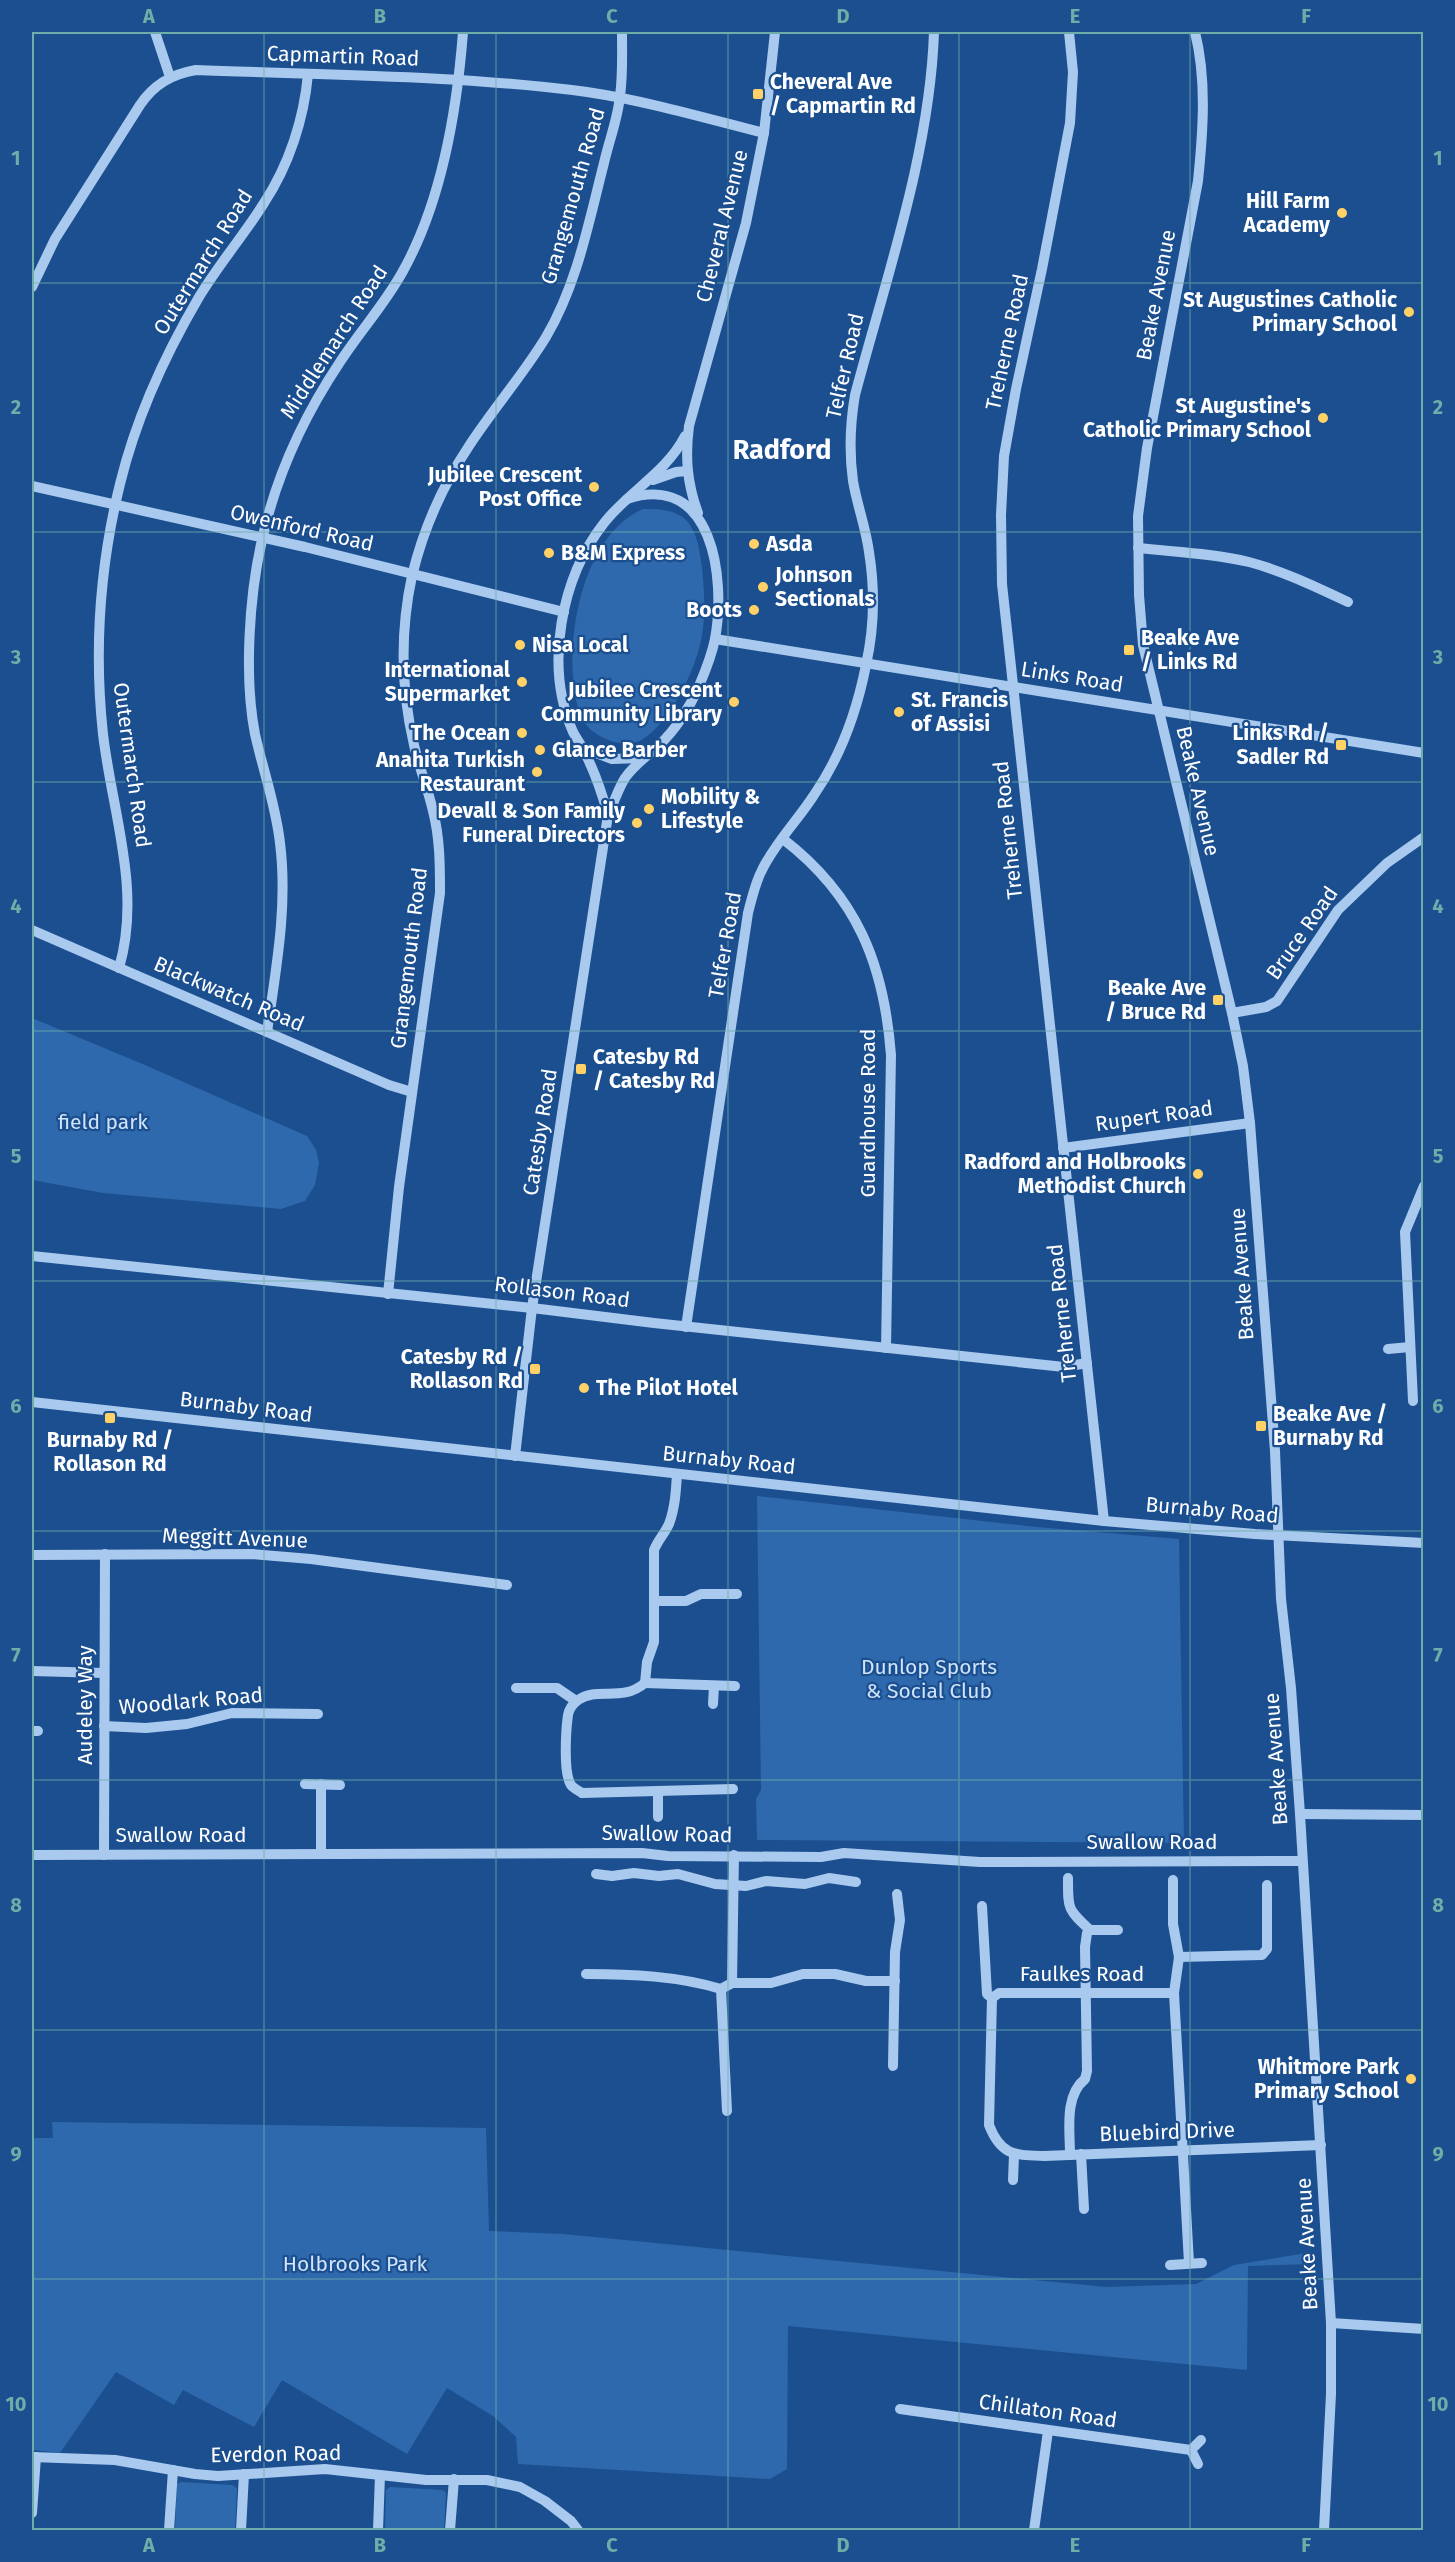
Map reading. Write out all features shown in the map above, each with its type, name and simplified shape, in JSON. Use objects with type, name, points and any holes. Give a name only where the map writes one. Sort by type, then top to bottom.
[{"type":"street","points":[[155,32],[170,77]]},
{"type":"street","name":"Middlemarch Road","points":[[267,1032],[282,931],[283,892],[280,840],[252,713],[250,665],[252,608],[262,539],[296,438],[341,360],[373,318],[404,270],[420,235],[434,196],[459,80],[463,32]]},
{"type":"street","name":"Grangemouth Road","points":[[388,1294],[399,1187],[440,893],[440,865],[434,813],[414,747],[404,684],[403,639],[412,574],[428,524],[447,483],[469,445],[523,374],[548,334],[567,294],[588,228],[620,98],[622,32]]},
{"type":"street","name":"Cheveral Avenue","points":[[715,639],[717,601],[715,569],[708,539],[689,486],[686,450],[689,426],[746,223],[764,133],[775,32]]},
{"type":"street","name":"Telfer Road","points":[[686,1327],[748,913],[755,885],[763,868],[815,794],[833,763],[855,710],[867,663],[871,627],[872,571],[853,482],[851,418],[927,114],[934,32]]},
{"type":"street","name":"Treherne Road","points":[[1069,32],[1074,72],[1070,123],[1004,456],[1001,515],[1002,584],[1011,687],[1104,1521]]},
{"type":"street","name":"Beake Avenue","points":[[1195,32],[1202,74],[1203,141],[1198,181],[1147,448],[1138,516],[1143,645],[1232,1013],[1243,1066],[1250,1123],[1275,1451],[1278,1536],[1300,1814],[1301,1861],[1322,2145],[1331,2324],[1331,2394],[1324,2530]]},
{"type":"street","name":"Capmartin Road","points":[[32,287],[55,239],[148,93],[170,77],[196,70],[517,84],[620,98],[764,133]]},
{"type":"street","name":"Outermarch Road","points":[[119,968],[127,936],[127,886],[122,837],[104,736],[99,670],[102,585],[115,505],[135,433],[169,352],[200,295],[266,200],[287,157],[299,127],[306,99],[308,74]]},
{"type":"street","name":"Cheveral Avenue","points":[[564,612],[572,583],[596,533],[612,512],[645,485],[678,450],[689,426]]},
{"type":"street","points":[[645,485],[661,476],[687,471]]},
{"type":"street","name":"Owenford Road","points":[[32,486],[412,574],[564,612]]},
{"type":"street","points":[[627,499],[645,493],[663,493],[677,497],[701,521]]},
{"type":"street","points":[[1138,548],[1210,555],[1248,562],[1295,578],[1348,602]]},
{"type":"street","name":"Catesby Road","points":[[564,612],[559,643],[559,670],[565,709],[573,733],[583,748],[600,785],[608,816]]},
{"type":"street","name":"Links Road","points":[[715,639],[1424,753]]},
{"type":"street","name":"Catesby Road","points":[[515,1456],[532,1308],[608,816],[624,779],[642,758],[659,745],[678,724],[699,688],[715,639]]},
{"type":"street","points":[[583,748],[612,759],[642,758]]},
{"type":"street","name":"Bruce Road","points":[[1232,1013],[1266,1007],[1277,1001],[1338,910],[1378,870],[1424,837]]},
{"type":"street","name":"Guardhouse Road","points":[[783,839],[805,856],[831,886],[861,927],[883,993],[891,1055],[886,1348]]},
{"type":"street","name":"Blackwatch Road","points":[[32,930],[389,1085],[412,1092]]},
{"type":"street","name":"Rupert Road","points":[[1063,1148],[1250,1123]]},
{"type":"street","points":[[1413,1401],[1405,1232],[1424,1186]]},
{"type":"street","points":[[1412,1214],[1424,1219]]},
{"type":"street","name":"Rollason Road","points":[[32,1256],[1064,1367],[1087,1363]]},
{"type":"street","points":[[1388,1349],[1410,1347]]},
{"type":"street","name":"Burnaby Road","points":[[32,1402],[1104,1521],[1278,1536],[1424,1543]]},
{"type":"street","points":[[645,1683],[647,1662],[654,1642],[654,1550],[658,1539],[668,1527],[673,1510],[677,1474]]},
{"type":"street","name":"Audeley Way","points":[[104,1855],[105,1554]]},
{"type":"street","name":"Meggitt Avenue","points":[[32,1555],[252,1554],[311,1559],[507,1585]]},
{"type":"street","points":[[654,1601],[686,1601],[701,1594],[737,1594]]},
{"type":"street","points":[[32,1671],[104,1673]]},
{"type":"street","points":[[733,1789],[582,1793],[571,1786],[566,1773],[568,1712],[576,1701],[587,1695],[624,1695],[645,1683],[735,1686]]},
{"type":"street","points":[[713,1704],[714,1686]]},
{"type":"street","points":[[516,1688],[557,1688],[576,1701]]},
{"type":"street","name":"Woodlark Road","points":[[104,1726],[146,1728],[187,1724],[232,1713],[318,1714]]},
{"type":"street","points":[[305,1784],[340,1785]]},
{"type":"street","points":[[321,1784],[321,1854]]},
{"type":"street","points":[[658,1791],[658,1817]]},
{"type":"street","points":[[1300,1814],[1424,1815]]},
{"type":"street","name":"Swallow Road","points":[[32,1855],[642,1853],[668,1856],[821,1857],[844,1853],[980,1862],[1301,1861]]},
{"type":"street","points":[[732,1983],[734,1855]]},
{"type":"street","points":[[596,1874],[612,1876],[678,1874],[715,1884],[733,1886],[746,1886],[766,1881],[799,1884],[829,1878],[856,1882]]},
{"type":"street","points":[[1068,1878],[1068,1907],[1090,1930],[1118,1930]]},
{"type":"street","points":[[1173,1880],[1173,1924],[1179,1957],[1174,1993],[1189,2263]]},
{"type":"street","points":[[1179,1957],[1262,1954],[1267,1948],[1267,1885]]},
{"type":"street","points":[[893,2066],[895,1952],[900,1920],[897,1894]]},
{"type":"street","points":[[982,1906],[987,1994],[992,1998],[989,2126],[997,2142],[1014,2155],[1013,2180]]},
{"type":"street","points":[[1084,2209],[1070,2106],[1075,2087],[1085,2079],[1087,2071],[1085,1947],[1090,1930]]},
{"type":"street","points":[[586,1974],[633,1974],[702,1983],[721,1989],[732,1983],[771,1983],[803,1974],[835,1974],[866,1981],[895,1981]]},
{"type":"street","points":[[721,1989],[727,2111]]},
{"type":"street","name":"Faulkes Road","points":[[992,1998],[999,1993],[1174,1993]]},
{"type":"street","name":"Bluebird Drive","points":[[1014,2155],[1183,2152],[1322,2145]]},
{"type":"street","points":[[1170,2265],[1202,2263]]},
{"type":"street","points":[[1331,2324],[1424,2329]]},
{"type":"street","name":"Chillaton Road","points":[[900,2409],[1191,2450]]},
{"type":"street","points":[[1034,2530],[1048,2431]]},
{"type":"street","points":[[1198,2464],[1191,2450],[1201,2440]]},
{"type":"street","points":[[32,2512],[34,2457]]},
{"type":"street","name":"Everdon Road","points":[[34,2457],[115,2460],[218,2476],[325,2469],[426,2480],[487,2480],[520,2487],[545,2501],[571,2521],[578,2530]]},
{"type":"street","points":[[169,2530],[173,2470]]},
{"type":"street","points":[[241,2530],[244,2474]]},
{"type":"street","points":[[378,2530],[380,2475]]},
{"type":"street","points":[[450,2530],[454,2479]]},
{"type":"green space","points":[[643,509],[666,510],[682,516],[693,530],[702,567],[703,626],[695,662],[674,704],[656,728],[646,737],[627,744],[607,740],[590,729],[582,718],[574,685],[574,637],[577,611],[594,561],[607,539],[623,521]]},
{"type":"green space","name":"field park","points":[[32,1018],[307,1136],[316,1150],[319,1163],[315,1185],[305,1201],[281,1209],[103,1193],[32,1180]]},
{"type":"green space","name":"Dunlop Sports & Social Club","points":[[757,1496],[1037,1527],[1179,1539],[1184,1843],[757,1840],[756,1799],[761,1790]]},
{"type":"green space","name":"Holbrooks Park","points":[[52,2122],[486,2128],[489,2231],[563,2234],[1106,2287],[1196,2284],[1234,2265],[1312,2252],[1313,2264],[1248,2266],[1247,2370],[788,2326],[787,2469],[770,2479],[518,2464],[516,2437],[493,2416],[447,2388],[407,2454],[282,2380],[254,2427],[183,2390],[174,2405],[116,2372],[60,2453],[32,2450],[32,2138],[53,2138]]},
{"type":"green space","points":[[181,2482],[232,2485],[237,2488],[235,2530],[175,2530],[177,2484]]},
{"type":"green space","points":[[390,2487],[443,2490],[446,2493],[444,2530],[385,2530],[386,2490]]},
{"type":"place","name":"Cheveral Ave / Capmartin Rd","points":[[758,94]]},
{"type":"place","name":"Hill Farm Academy","points":[[1342,213]]},
{"type":"place","name":"St Augustines Catholic Primary School","points":[[1409,312]]},
{"type":"place","name":"St Augustine's Catholic Primary School","points":[[1323,418]]},
{"type":"place","name":"Jubilee Crescent Post Office","points":[[594,487]]},
{"type":"place","name":"Asda","points":[[754,544]]},
{"type":"place","name":"B&M Express","points":[[549,553]]},
{"type":"place","name":"Johnson Sectionals","points":[[763,587]]},
{"type":"place","name":"Boots","points":[[754,610]]},
{"type":"place","name":"Nisa Local","points":[[520,645]]},
{"type":"place","name":"Beake Ave / Links Rd","points":[[1129,650]]},
{"type":"place","name":"International Supermarket","points":[[522,682]]},
{"type":"place","name":"Jubilee Crescent Community Library","points":[[734,702]]},
{"type":"place","name":"St. Francis of Assisi","points":[[899,712]]},
{"type":"place","name":"The Ocean","points":[[522,733]]},
{"type":"place","name":"Links Rd / Sadler Rd","points":[[1341,745]]},
{"type":"place","name":"Glance Barber","points":[[540,750]]},
{"type":"place","name":"Anahita Turkish Restaurant","points":[[537,772]]},
{"type":"place","name":"Mobility & Lifestyle","points":[[649,809]]},
{"type":"place","name":"Devall & Son Family Funeral Directors","points":[[637,823]]},
{"type":"place","name":"Beake Ave / Bruce Rd","points":[[1218,1000]]},
{"type":"place","name":"Catesby Rd / Catesby Rd","points":[[581,1069]]},
{"type":"place","name":"Radford and Holbrooks Methodist Church","points":[[1198,1174]]},
{"type":"place","name":"Catesby Rd / Rollason Rd","points":[[535,1369]]},
{"type":"place","name":"The Pilot Hotel","points":[[584,1388]]},
{"type":"place","name":"Burnaby Rd / Rollason Rd","points":[[110,1418]]},
{"type":"place","name":"Beake Ave / Burnaby Rd","points":[[1261,1426]]},
{"type":"place","name":"Whitmore Park Primary School","points":[[1411,2079]]},
{"type":"district","name":"Radford","points":[[782,450]]}]
